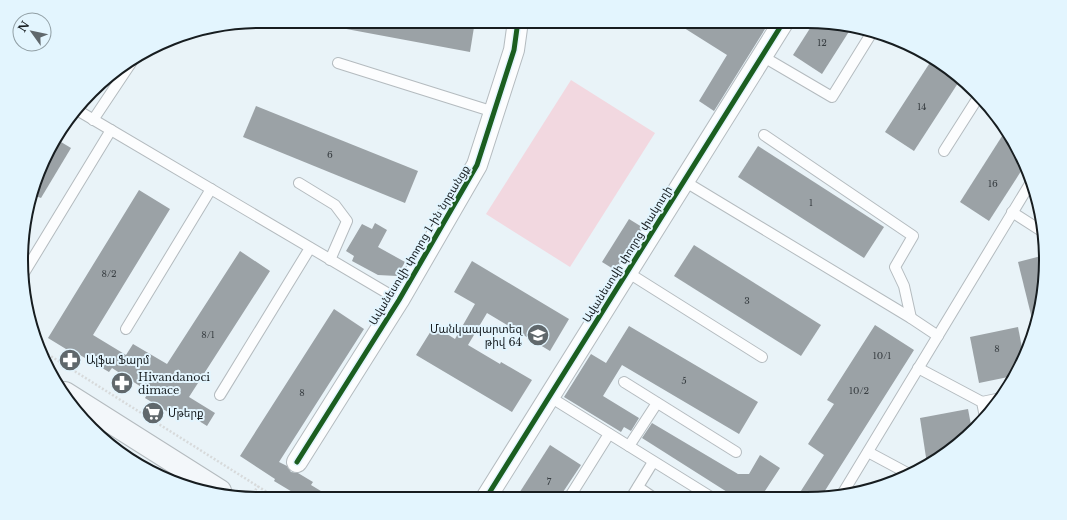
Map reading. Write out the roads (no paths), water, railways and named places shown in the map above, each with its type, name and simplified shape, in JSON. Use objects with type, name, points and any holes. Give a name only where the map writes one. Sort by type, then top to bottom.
[{"type":"street","name":"Ավանեսովի փողոց 1-ին նրբանցք","points":[[297,462],[399,300],[477,165],[514,50],[517,28]]},
{"type":"street","name":"Ավանեսովի փողոց փակուղի","points":[[490,492],[780,28]]},
{"type":"street","points":[[75,399],[215,488]]},
{"type":"lane","points":[[762,56],[832,97],[869,37]]},
{"type":"lane","points":[[338,63],[494,112]]},
{"type":"lane","points":[[93,120],[126,71]]},
{"type":"lane","points":[[944,151],[976,101]]},
{"type":"lane","points":[[81,113],[399,300]]},
{"type":"lane","points":[[28,266],[110,130]]},
{"type":"lane","points":[[764,135],[913,236],[895,267],[904,286],[912,318]]},
{"type":"lane","points":[[684,180],[912,318],[938,336]]},
{"type":"lane","points":[[299,182],[335,205],[347,221],[330,260]]},
{"type":"lane","points":[[845,489],[1028,187]]},
{"type":"lane","points":[[126,329],[211,189]]},
{"type":"lane","points":[[1012,212],[1037,228]]},
{"type":"lane","points":[[220,395],[310,248]]},
{"type":"lane","points":[[627,272],[762,357]]},
{"type":"lane","points":[[918,368],[982,402],[992,400]]},
{"type":"lane","points":[[624,382],[736,452]]},
{"type":"lane","points":[[550,397],[703,492]]},
{"type":"lane","points":[[982,402],[984,410]]},
{"type":"lane","points":[[629,446],[657,403]]},
{"type":"lane","points":[[573,492],[609,434]]},
{"type":"lane","points":[[868,452],[904,471]]},
{"type":"lane","points":[[636,492],[654,462]]},
{"type":"lane","points":[[638,488],[644,492]]},
{"type":"place","name":"Մանկապարտեզ թիվ 64","points":[[538,335]]},
{"type":"place","name":"Ալֆա Ֆարմ","points":[[70,360]]},
{"type":"place","name":"Hivandanoci dimace","points":[[122,383]]},
{"type":"place","name":"Մթերք","points":[[153,413]]}]
